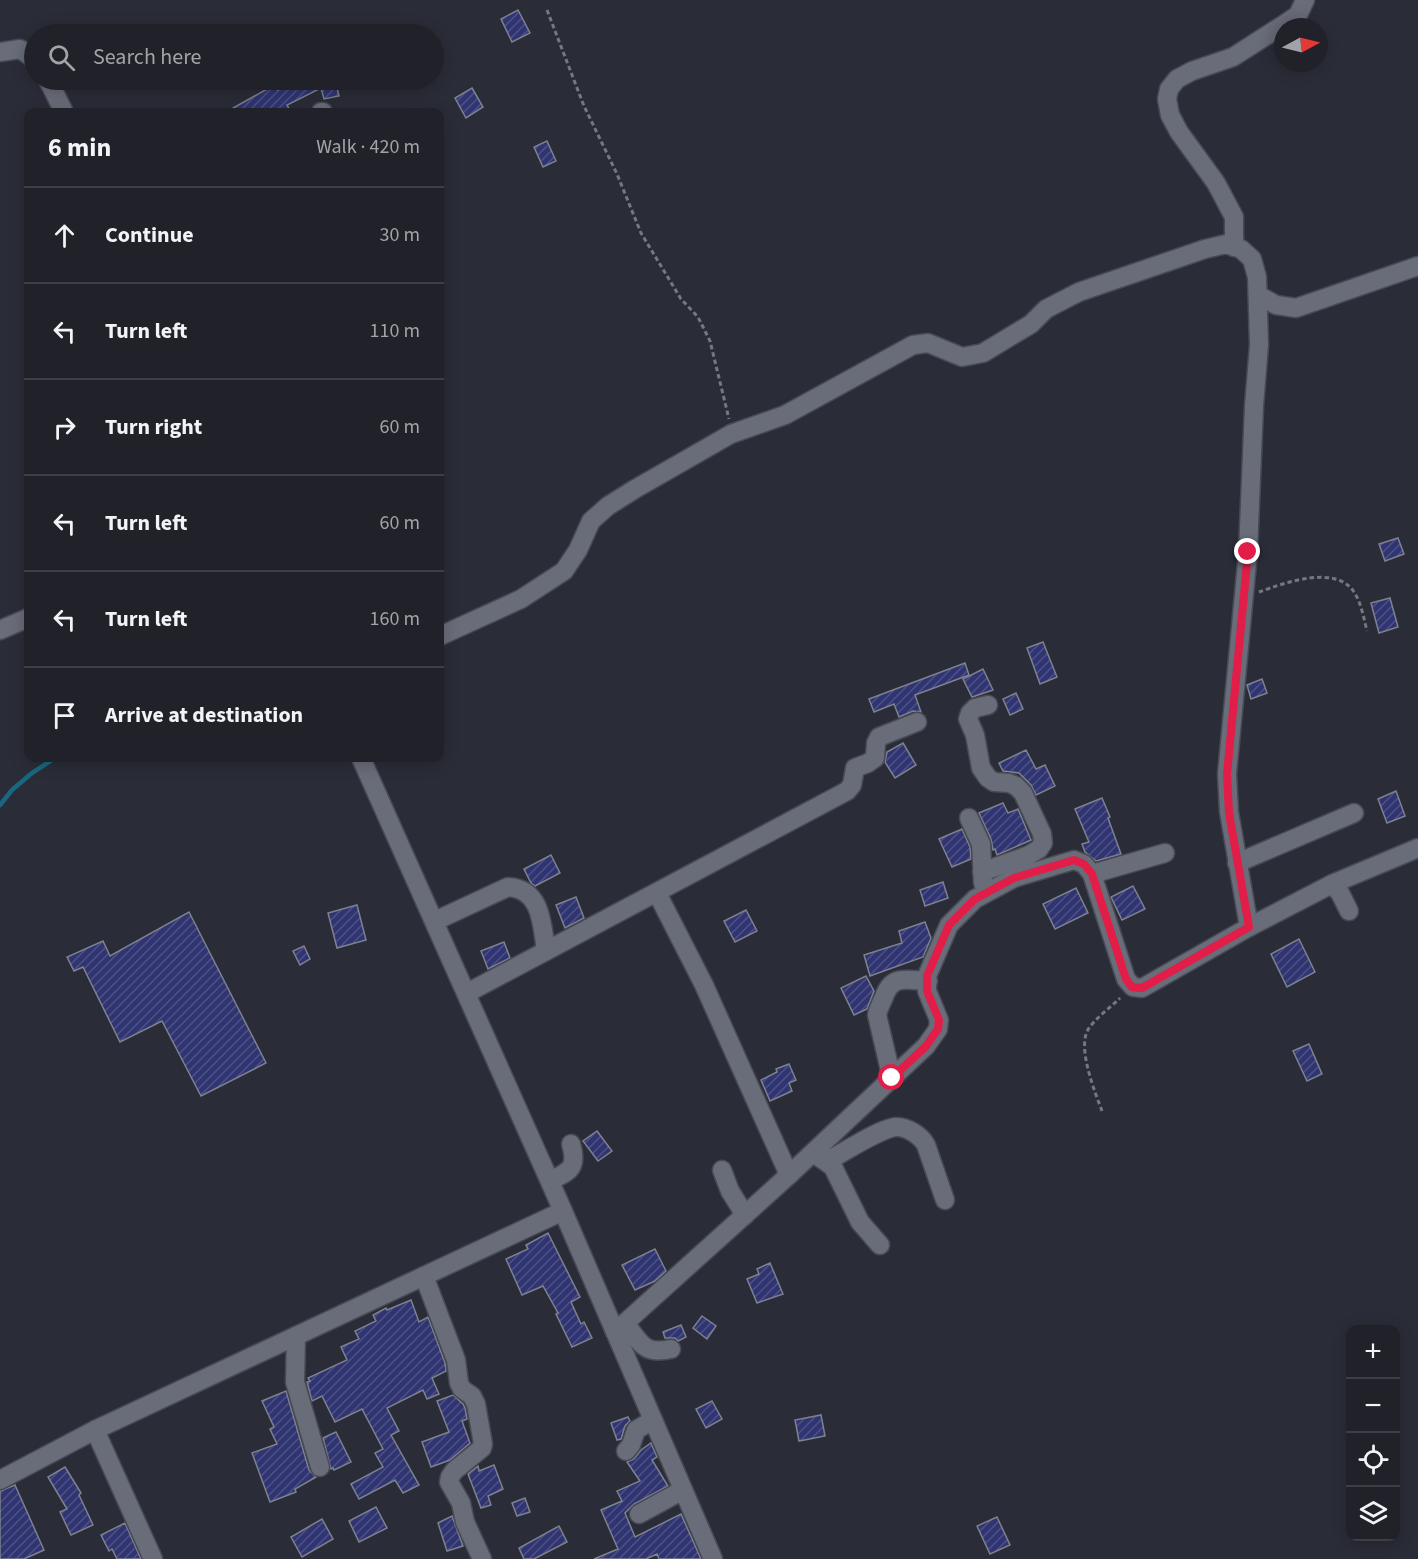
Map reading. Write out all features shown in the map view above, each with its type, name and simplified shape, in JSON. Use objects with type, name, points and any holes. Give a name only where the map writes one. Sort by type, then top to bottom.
[{"type":"street","points":[[1234,247],[1234,218],[1216,183],[1179,132],[1170,115],[1167,99],[1169,89],[1178,79],[1192,71],[1233,57],[1283,25],[1298,15],[1305,0]]},
{"type":"street","points":[[0,52],[20,48],[24,51]]},
{"type":"street","points":[[53,90],[62,108]]},
{"type":"street","points":[[444,634],[521,599],[564,572],[578,550],[591,521],[609,506],[731,434],[785,415],[913,345],[928,343],[962,357],[983,353],[1031,324],[1046,309],[1079,292],[1205,249],[1226,244],[1241,249],[1252,259],[1257,277],[1258,345],[1248,552],[1227,774],[1229,813],[1249,927]]},
{"type":"street","points":[[1258,295],[1276,304],[1296,308],[1418,266]]},
{"type":"street","points":[[0,630],[24,620]]},
{"type":"street","points":[[982,872],[1029,855],[1039,849],[1043,843],[1042,834],[1023,793],[1009,783],[994,782],[981,768],[975,735],[968,719],[975,708],[988,705]]},
{"type":"street","points":[[467,993],[847,791],[852,784],[855,768],[875,758],[876,743],[879,737],[917,722]]},
{"type":"street","points":[[363,762],[563,1211],[620,1328],[653,1420],[713,1559]]},
{"type":"street","points":[[1238,863],[1354,813]]},
{"type":"street","points":[[969,818],[981,844],[984,894]]},
{"type":"street","points":[[819,1157],[892,1078],[926,1046],[938,1029],[939,1020],[927,991],[927,976],[949,925],[975,899],[1014,878],[1074,860],[1084,864],[1092,874],[1126,979],[1132,987],[1142,988],[1249,927],[1332,884],[1418,848]]},
{"type":"street","points":[[1092,874],[1165,853]]},
{"type":"street","points":[[1332,884],[1340,893],[1349,911]]},
{"type":"street","points":[[435,921],[508,887],[516,887],[532,898],[540,911],[546,951]]},
{"type":"street","points":[[657,893],[704,985],[789,1175]]},
{"type":"street","points":[[892,1078],[877,1016],[878,1009],[889,985],[895,980],[927,981]]},
{"type":"street","points":[[620,1328],[789,1175],[819,1157],[883,1131],[897,1127],[922,1137],[945,1200]]},
{"type":"street","points":[[550,1181],[566,1173],[573,1165],[575,1157],[571,1144]]},
{"type":"street","points":[[819,1157],[833,1167],[860,1221],[880,1245]]},
{"type":"street","points":[[722,1170],[730,1191],[745,1215]]},
{"type":"street","points":[[0,1480],[95,1430],[563,1211]]},
{"type":"street","points":[[424,1276],[456,1360],[459,1383],[462,1389],[472,1396],[476,1404],[482,1448],[454,1471],[449,1482],[461,1503],[465,1522],[482,1559]]},
{"type":"street","points":[[620,1328],[647,1350],[653,1352],[671,1349]]},
{"type":"street","points":[[296,1336],[295,1382],[320,1467]]},
{"type":"street","points":[[626,1451],[631,1445],[636,1430],[653,1420]]},
{"type":"street","points":[[95,1430],[153,1559]]},
{"type":"street","points":[[639,1514],[683,1490]]},
{"type":"path","points":[[546,10],[641,233],[681,298],[698,317],[710,341],[727,405],[731,434]]},
{"type":"path","points":[[1244,598],[1290,581],[1332,578],[1346,582],[1356,593],[1367,631]]},
{"type":"path","points":[[1102,1111],[1087,1066],[1084,1038],[1087,1029],[1132,987]]},
{"type":"building","points":[[518,10],[530,33],[512,42],[501,19]]},
{"type":"building","points":[[472,88],[483,107],[466,118],[455,98]]},
{"type":"building","points":[[265,90],[317,90],[287,105],[289,108],[233,108]]},
{"type":"building","points":[[322,90],[338,90],[339,96],[324,99]]},
{"type":"building","points":[[547,141],[556,161],[543,167],[534,147]]},
{"type":"building","points":[[1398,538],[1404,554],[1385,561],[1379,544]]},
{"type":"building","points":[[1390,598],[1398,627],[1379,633],[1371,603]]},
{"type":"building","points":[[1043,642],[1057,677],[1040,684],[1027,648]]},
{"type":"building","points":[[965,663],[969,675],[915,695],[921,712],[913,711],[899,717],[894,704],[874,712],[869,699]]},
{"type":"building","points":[[983,669],[993,690],[972,697],[963,679]]},
{"type":"building","points":[[1262,679],[1267,693],[1251,699],[1247,685]]},
{"type":"building","points":[[1016,693],[1023,709],[1010,715],[1003,699]]},
{"type":"building","points":[[903,743],[916,765],[895,778],[885,762],[887,752]]},
{"type":"building","points":[[1026,750],[1036,769],[1045,765],[1055,786],[1036,795],[1031,785],[1019,773],[1003,771],[999,763]]},
{"type":"building","points":[[1396,791],[1405,816],[1387,823],[1378,799]]},
{"type":"building","points":[[1102,798],[1121,854],[1096,861],[1085,852],[1082,844],[1089,842],[1075,809]]},
{"type":"building","points":[[1003,803],[1008,813],[1018,809],[1031,840],[997,855],[979,813]]},
{"type":"building","points":[[962,829],[970,847],[971,859],[952,867],[939,839]]},
{"type":"building","points":[[551,855],[560,873],[535,886],[524,869]]},
{"type":"building","points":[[943,882],[948,898],[925,906],[920,890]]},
{"type":"building","points":[[1133,886],[1145,909],[1122,920],[1111,897]]},
{"type":"building","points":[[1076,888],[1088,913],[1055,929],[1043,904]]},
{"type":"building","points":[[576,897],[584,918],[565,928],[556,905]]},
{"type":"building","points":[[357,905],[366,940],[337,948],[328,913]]},
{"type":"building","points":[[746,910],[757,931],[735,942],[724,921]]},
{"type":"building","points":[[189,912],[266,1063],[201,1096],[162,1021],[120,1042],[83,967],[74,971],[67,957],[103,941],[110,956]]},
{"type":"building","points":[[925,922],[931,938],[923,957],[870,976],[864,955],[902,943],[899,931]]},
{"type":"building","points":[[1299,939],[1315,972],[1287,987],[1271,954]]},
{"type":"building","points":[[504,942],[510,958],[488,969],[481,951]]},
{"type":"building","points":[[304,946],[310,959],[300,965],[293,951]]},
{"type":"building","points":[[866,976],[874,991],[867,1009],[854,1015],[841,988]]},
{"type":"building","points":[[1309,1044],[1322,1074],[1307,1081],[1293,1051]]},
{"type":"building","points":[[789,1064],[796,1080],[789,1083],[792,1091],[770,1101],[761,1080],[777,1072],[776,1069]]},
{"type":"building","points":[[597,1131],[612,1151],[598,1161],[583,1141]]},
{"type":"building","points":[[548,1233],[580,1297],[571,1302],[581,1324],[584,1322],[592,1338],[572,1347],[556,1314],[558,1313],[543,1286],[522,1295],[506,1259],[528,1249],[526,1245]]},
{"type":"building","points":[[655,1249],[666,1271],[655,1281],[635,1290],[622,1265]]},
{"type":"building","points":[[770,1263],[783,1294],[757,1303],[747,1279],[759,1274],[757,1269]]},
{"type":"building","points":[[411,1300],[419,1322],[428,1317],[446,1371],[432,1378],[439,1394],[427,1399],[423,1390],[387,1408],[399,1431],[391,1435],[419,1485],[403,1493],[395,1480],[359,1499],[351,1484],[383,1467],[375,1453],[383,1449],[362,1409],[335,1422],[322,1396],[312,1401],[308,1378],[347,1360],[341,1347],[359,1339],[355,1331],[376,1321],[373,1315]]},
{"type":"building","points":[[702,1316],[716,1326],[707,1339],[693,1328]]},
{"type":"building","points":[[681,1325],[686,1337],[678,1341],[675,1338],[665,1338],[663,1332]]},
{"type":"building","points":[[286,1391],[309,1470],[316,1477],[295,1489],[296,1492],[270,1502],[252,1453],[277,1444],[270,1429],[274,1427],[262,1401]]},
{"type":"building","points":[[453,1395],[465,1408],[467,1419],[462,1421],[470,1443],[450,1460],[431,1467],[422,1442],[449,1432],[437,1401]]},
{"type":"building","points":[[712,1401],[722,1419],[706,1428],[696,1409]]},
{"type":"building","points":[[821,1415],[825,1436],[799,1441],[795,1420]]},
{"type":"building","points":[[628,1417],[630,1421],[625,1426],[621,1439],[617,1440],[611,1423]]},
{"type":"building","points":[[336,1432],[351,1462],[334,1470],[331,1469],[323,1438]]},
{"type":"building","points":[[651,1443],[657,1457],[652,1460],[668,1486],[634,1504],[625,1513],[635,1537],[681,1514],[701,1559],[659,1559],[657,1554],[646,1559],[594,1559],[618,1549],[601,1510],[622,1501],[617,1491],[640,1481],[627,1462],[634,1459]]},
{"type":"building","points":[[494,1465],[503,1489],[488,1496],[491,1505],[481,1508],[468,1474],[478,1466],[479,1471]]},
{"type":"building","points":[[65,1467],[81,1493],[79,1495],[93,1525],[71,1535],[60,1512],[67,1509],[48,1477]]},
{"type":"building","points":[[15,1485],[44,1550],[24,1559],[0,1559],[0,1491]]},
{"type":"building","points":[[525,1498],[530,1512],[517,1516],[512,1503]]},
{"type":"building","points":[[376,1507],[387,1528],[359,1542],[349,1521]]},
{"type":"building","points":[[452,1516],[463,1546],[447,1551],[438,1523]]},
{"type":"building","points":[[997,1517],[1010,1545],[990,1554],[977,1526]]},
{"type":"building","points":[[322,1519],[333,1539],[302,1557],[291,1537]]},
{"type":"building","points":[[125,1523],[141,1559],[117,1559],[112,1549],[109,1551],[101,1535]]},
{"type":"building","points":[[559,1526],[567,1542],[534,1559],[524,1559],[519,1548]]},
{"type":"waterway","points":[[0,805],[12,790],[49,762]]},
{"type":"route","points":[[892,1078],[926,1046],[938,1029],[939,1020],[927,991],[927,976],[949,925],[975,899],[1014,878],[1074,860],[1084,864],[1092,874],[1126,979],[1132,987],[1142,988],[1249,927],[1229,813],[1227,774],[1248,552]]}]
